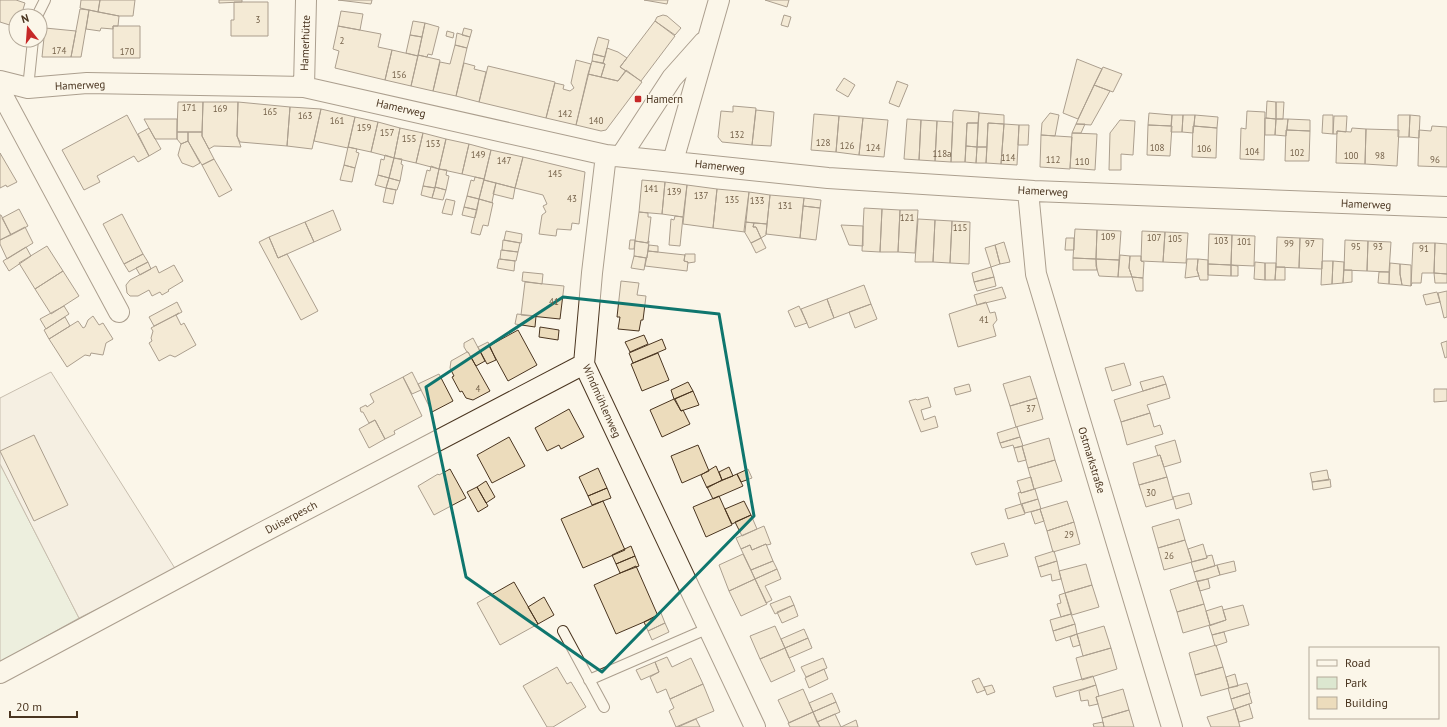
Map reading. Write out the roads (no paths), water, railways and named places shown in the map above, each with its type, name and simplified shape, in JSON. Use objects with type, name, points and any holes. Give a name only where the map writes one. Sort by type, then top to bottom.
[{"type":"street","name":"Hamerhütte","points":[[304,86],[306,0]]},
{"type":"street","name":"Windmühlenweg","points":[[673,161],[719,0]]},
{"type":"street","name":"Windmühlenweg","points":[[708,37],[672,78],[613,155],[592,273],[584,364],[755,727]]},
{"type":"street","name":"Hamerweg","points":[[1,93],[28,88],[87,83],[304,86],[613,155],[828,178],[1028,191],[1447,207]]},
{"type":"street","points":[[1,93],[119,312]]},
{"type":"street","name":"Ostmarkstraße","points":[[1028,191],[1036,274],[1172,727]]},
{"type":"street","name":"Duiserpesch","points":[[0,673],[244,542],[584,364]]},
{"type":"lane","points":[[28,88],[33,48]]},
{"type":"lane","points":[[589,680],[709,628]]},
{"type":"lane","points":[[563,631],[604,707]]},
{"type":"place","name":"Hamern","points":[[638,99]]}]
